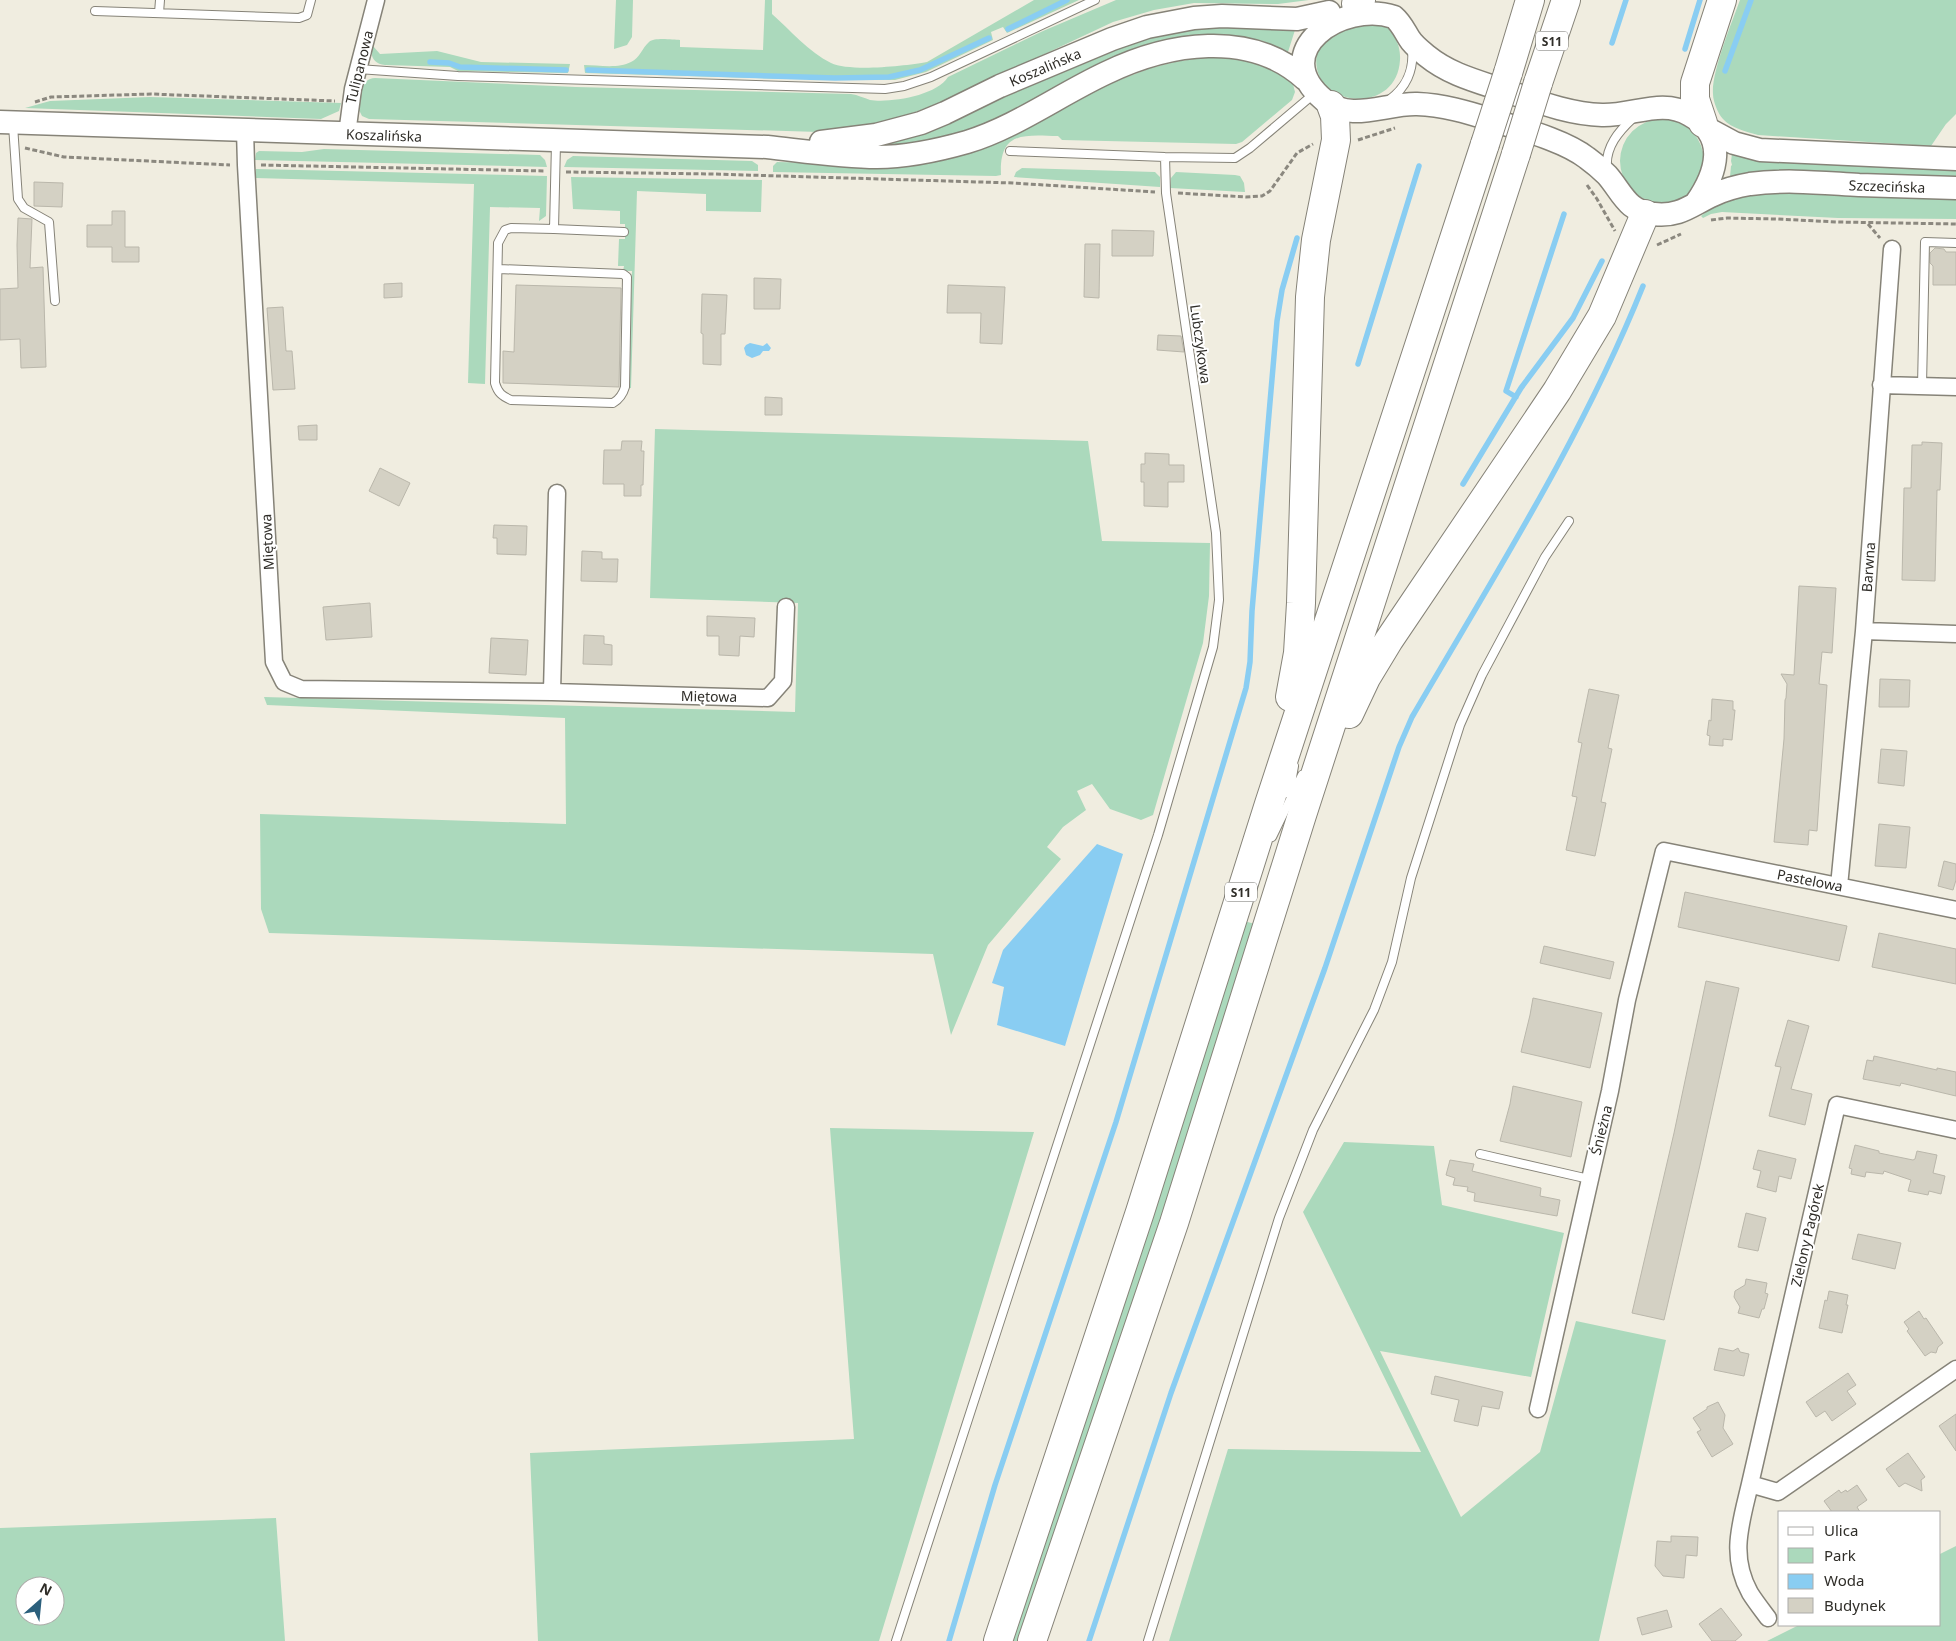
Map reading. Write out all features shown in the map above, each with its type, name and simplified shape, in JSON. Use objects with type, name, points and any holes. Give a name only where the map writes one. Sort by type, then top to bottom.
[{"type":"highway","name":"S11","points":[[1032,1641],[1174,1223],[1268,920],[1307,688],[1485,144],[1530,0]]},
{"type":"highway","name":"S11","points":[[998,1641],[1140,1212],[1231,922],[1339,700],[1566,0]]},
{"type":"highway","points":[[1705,126],[1696,105],[1695,83],[1722,0]]},
{"type":"highway","points":[[1285,813],[1302,603],[1310,297],[1316,240],[1336,140],[1335,116],[1317,92]]},
{"type":"highway","points":[[1285,813],[1389,640],[1557,391],[1602,316],[1645,214]]},
{"type":"main road","points":[[1705,126],[1715,145],[1714,166],[1700,213],[1688,209],[1669,215],[1645,214],[1627,202],[1610,179],[1583,155],[1569,147],[1461,110],[1413,104],[1368,111],[1344,111],[1317,92],[1302,67],[1305,46],[1316,26],[1329,12],[1338,7],[1359,2],[1388,12],[1402,26],[1409,38],[1423,53],[1448,70],[1550,106],[1605,115],[1624,114],[1655,107],[1676,108],[1705,126],[1728,141],[1754,149],[1956,159]]},
{"type":"main road","name":"Koszalińska","points":[[767,146],[838,141],[900,130],[946,113],[1000,86],[1112,38],[1147,27],[1194,18],[1222,16],[1297,19],[1329,12]]},
{"type":"main road","name":"Koszalińska","points":[[6,122],[767,146],[877,157],[939,149],[966,142],[1008,126],[1107,72],[1170,51],[1206,46],[1224,46],[1260,52],[1286,64],[1317,92]]},
{"type":"main road","name":"Szczecińska","points":[[1700,213],[1716,193],[1747,185],[1787,180],[1956,188]]},
{"type":"street","name":"Tulipanowa","points":[[347,134],[350,102],[376,0]]},
{"type":"street","name":"Miętowa","points":[[246,130],[246,165],[274,662],[284,682],[301,689],[552,692],[768,698],[783,681],[786,607]]},
{"type":"street","name":"Barwna","points":[[1839,886],[1864,632],[1892,248]]},
{"type":"street","points":[[1881,385],[1956,387]]},
{"type":"street","points":[[552,692],[557,493]]},
{"type":"street","points":[[1864,632],[1956,634]]},
{"type":"street","name":"Pastelowa","points":[[1664,851],[1956,910]]},
{"type":"street","name":"Śnieżna","points":[[1538,1408],[1610,1091],[1627,1000],[1664,851]]},
{"type":"street","name":"Zielony Pagórek","points":[[1768,1618],[1750,1593],[1740,1567],[1738,1534],[1837,1105],[1956,1130]]},
{"type":"street","points":[[1750,1484],[1778,1492],[1956,1369]]},
{"type":"lane","points":[[159,13],[160,0]]},
{"type":"lane","points":[[95,11],[299,18],[307,14],[311,0]]},
{"type":"lane","points":[[358,70],[458,76],[885,89],[904,86],[931,77],[1095,0]]},
{"type":"lane","points":[[1378,108],[1402,89],[1409,76],[1413,59],[1409,38]]},
{"type":"lane","points":[[1010,151],[1234,158],[1250,148],[1317,92]]},
{"type":"lane","points":[[1610,179],[1606,165],[1612,143],[1622,128],[1645,109]]},
{"type":"lane","points":[[6,122],[14,145],[18,198],[24,208],[49,222],[55,301]]},
{"type":"lane","points":[[554,229],[556,140]]},
{"type":"lane","name":"Lubczykowa","points":[[896,1641],[1158,835],[1213,647],[1219,600],[1216,533],[1166,193],[1165,157]]},
{"type":"lane","points":[[499,270],[623,274],[627,277],[625,387],[623,394],[613,403],[511,400],[503,397],[498,391],[495,383],[499,270],[498,242],[504,230],[511,228],[624,232]]},
{"type":"lane","points":[[1922,386],[1926,242],[1956,243]]},
{"type":"lane","points":[[1148,1641],[1279,1218],[1313,1130],[1374,1010],[1392,962],[1411,878],[1460,724],[1482,675],[1546,557],[1569,521]]},
{"type":"lane","points":[[1298,746],[1307,688]]},
{"type":"lane","points":[[1314,751],[1339,700]]},
{"type":"lane","points":[[1285,813],[1296,755]]},
{"type":"lane","points":[[1268,845],[1305,768]]},
{"type":"lane","points":[[1268,920],[1278,861]]},
{"type":"lane","points":[[1231,922],[1260,862]]},
{"type":"lane","points":[[1480,1154],[1589,1178]]},
{"type":"path","points":[[28,104],[52,97],[151,94],[350,102]]},
{"type":"path","points":[[14,145],[64,157],[246,165],[713,174],[1013,183],[1090,186],[1246,198],[1262,196],[1270,191],[1297,153],[1318,141],[1336,140],[1348,142],[1362,140],[1402,125]]},
{"type":"path","points":[[1582,179],[1597,199],[1614,230],[1621,236],[1634,242],[1652,246],[1685,232]]},
{"type":"path","points":[[1700,213],[1714,218],[1956,224]]},
{"type":"green space","points":[[616,0],[633,0],[632,37],[627,45],[614,49]]},
{"type":"green space","points":[[765,0],[772,0],[772,14],[807,47],[823,58],[840,66],[864,68],[927,62],[1034,0],[1079,0],[1007,33],[1003,27],[991,32],[993,40],[926,72],[895,80],[585,73],[584,65],[614,66],[631,62],[637,58],[644,47],[652,40],[680,40],[680,47],[763,50]]},
{"type":"green space","points":[[1116,0],[1309,0],[1278,4],[1194,3],[1154,10],[1113,22],[947,100],[891,121],[858,128],[819,132],[369,119],[362,116],[358,108],[360,93],[366,81],[375,78],[576,87],[851,94],[879,101],[900,99],[934,89],[948,77],[1043,31]]},
{"type":"green space","points":[[1740,0],[1956,0],[1956,114],[1946,124],[1931,146],[1758,135],[1735,127],[1726,122],[1718,111],[1713,97],[1713,85],[1723,47]]},
{"type":"green space","points":[[1383,23],[1396,40],[1400,55],[1395,79],[1384,91],[1370,98],[1354,98],[1338,94],[1325,85],[1318,71],[1317,53],[1328,28]]},
{"type":"green space","points":[[1192,28],[1295,30],[1288,52],[1263,41],[1244,37],[1213,36],[1104,62],[971,134],[878,149],[874,143],[1140,40]]},
{"type":"green space","points":[[373,46],[380,54],[437,51],[481,62],[570,64],[568,73],[458,71],[450,67],[385,65],[373,59]]},
{"type":"green space","points":[[1205,57],[1242,58],[1271,67],[1293,84],[1295,92],[1292,100],[1242,142],[1236,144],[1062,140],[1058,136],[1034,135],[1024,136],[1009,143],[1004,150],[1001,161],[1001,175],[996,176],[773,172],[773,166],[777,162],[862,164],[1095,89],[1151,68]]},
{"type":"green space","points":[[150,97],[341,103],[339,111],[321,119],[25,108],[50,101]]},
{"type":"green space","points":[[1662,119],[1678,122],[1692,131],[1701,145],[1704,161],[1701,177],[1692,191],[1678,200],[1662,203],[1646,200],[1632,191],[1623,177],[1620,161],[1623,145],[1632,131],[1646,122]]},
{"type":"green space","points":[[324,149],[540,155],[545,160],[547,167],[255,160],[256,153],[259,151],[302,152]]},
{"type":"green space","points":[[1732,154],[1758,161],[1956,170],[1956,177],[1788,170],[1761,171],[1730,177]]},
{"type":"green space","points":[[573,156],[752,161],[758,165],[758,171],[564,167],[567,160]]},
{"type":"green space","points":[[1022,168],[1155,172],[1160,177],[1160,187],[1014,177],[1016,172]]},
{"type":"green space","points":[[256,169],[547,176],[546,216],[539,221],[540,208],[490,207],[485,384],[468,383],[474,184],[255,178]]},
{"type":"green space","points":[[1176,172],[1240,176],[1244,183],[1245,192],[1170,188],[1171,178]]},
{"type":"green space","points":[[571,177],[762,180],[761,212],[706,211],[706,194],[637,191],[631,388],[628,388],[632,271],[623,271],[624,266],[618,266],[619,239],[625,239],[625,224],[620,224],[620,211],[573,209]]},
{"type":"green space","points":[[1785,192],[1956,199],[1956,219],[1838,218],[1722,212],[1703,218],[1701,216],[1730,200]]},
{"type":"green space","points":[[655,429],[1088,441],[1102,541],[1210,543],[1209,596],[1203,643],[1153,815],[1141,820],[1110,809],[1092,784],[1077,791],[1086,810],[1063,827],[1047,847],[1061,859],[988,945],[951,1035],[933,954],[269,933],[261,909],[260,814],[566,824],[565,718],[267,705],[264,697],[795,712],[798,603],[650,598]]},
{"type":"green space","points":[[1244,921],[1255,924],[1162,1218],[1022,1641],[1010,1641]]},
{"type":"green space","points":[[830,1128],[1034,1132],[879,1641],[538,1641],[530,1453],[854,1439]]},
{"type":"green space","points":[[1344,1142],[1434,1146],[1442,1205],[1564,1233],[1531,1377],[1380,1351],[1461,1517],[1540,1452],[1576,1321],[1666,1340],[1599,1641],[1169,1641],[1228,1449],[1421,1452],[1303,1212]]},
{"type":"green space","points":[[276,1518],[285,1641],[0,1641],[0,1528]]},
{"type":"green space","points":[[1956,1546],[1956,1641],[1767,1641],[1797,1626],[1941,1626],[1941,1554]]},
{"type":"water","points":[[750,343],[763,346],[767,343],[771,348],[769,351],[763,351],[760,355],[752,358],[746,355],[744,348]]},
{"type":"water","points":[[1097,844],[1123,854],[1065,1046],[997,1025],[1004,987],[992,983],[1003,950]]},
{"type":"building","points":[[34,182],[63,183],[62,207],[34,206]]},
{"type":"building","points":[[112,211],[125,211],[125,247],[139,247],[139,262],[112,262],[112,247],[87,247],[87,225],[112,225]]},
{"type":"building","points":[[18,218],[32,219],[30,268],[43,267],[46,367],[21,368],[20,339],[0,340],[0,289],[18,288]]},
{"type":"building","points":[[1112,230],[1154,231],[1153,256],[1112,256]]},
{"type":"building","points":[[1085,244],[1100,244],[1099,298],[1084,297]]},
{"type":"building","points":[[1935,248],[1944,249],[1946,252],[1956,252],[1956,285],[1933,285],[1933,266],[1930,263],[1930,253]]},
{"type":"building","points":[[754,278],[781,279],[780,309],[754,309]]},
{"type":"building","points":[[402,283],[402,297],[384,298],[384,284]]},
{"type":"building","points":[[516,285],[621,288],[619,387],[503,383],[503,351],[514,352]]},
{"type":"building","points":[[948,285],[1005,287],[1002,344],[980,343],[981,313],[947,313]]},
{"type":"building","points":[[702,294],[727,295],[725,334],[721,334],[721,365],[703,364],[703,334],[701,333]]},
{"type":"building","points":[[283,307],[286,351],[292,351],[295,389],[273,390],[267,308]]},
{"type":"building","points":[[1158,335],[1181,336],[1184,352],[1157,350]]},
{"type":"building","points":[[765,397],[782,398],[782,415],[765,415]]},
{"type":"building","points":[[317,425],[317,440],[299,440],[298,426]]},
{"type":"building","points":[[622,441],[642,441],[641,451],[644,451],[641,496],[624,496],[624,484],[603,484],[604,450],[621,450]]},
{"type":"building","points":[[1922,442],[1942,443],[1940,490],[1937,490],[1935,581],[1902,580],[1904,488],[1911,488],[1912,445],[1922,445]]},
{"type":"building","points":[[1145,453],[1169,454],[1169,465],[1184,465],[1184,482],[1168,482],[1168,507],[1144,506],[1144,482],[1141,482],[1141,464],[1145,464]]},
{"type":"building","points":[[380,468],[410,483],[399,506],[369,491]]},
{"type":"building","points":[[494,525],[527,526],[526,555],[497,554],[497,538],[493,538]]},
{"type":"building","points":[[582,551],[602,552],[602,559],[618,559],[617,582],[581,581]]},
{"type":"building","points":[[1799,586],[1836,588],[1832,653],[1822,652],[1819,684],[1827,685],[1817,831],[1809,830],[1808,845],[1774,842],[1784,739],[1787,684],[1781,674],[1794,675]]},
{"type":"building","points":[[370,603],[372,637],[326,640],[323,607]]},
{"type":"building","points":[[707,616],[755,618],[754,637],[740,636],[739,656],[719,655],[719,636],[707,636]]},
{"type":"building","points":[[584,635],[604,636],[604,644],[612,645],[612,665],[583,664]]},
{"type":"building","points":[[491,638],[528,640],[526,675],[489,673]]},
{"type":"building","points":[[1880,679],[1910,680],[1909,707],[1879,707]]},
{"type":"building","points":[[1589,689],[1619,695],[1608,748],[1612,749],[1601,802],[1606,803],[1595,856],[1566,850],[1577,797],[1572,796],[1582,743],[1578,742]]},
{"type":"building","points":[[1712,699],[1733,701],[1733,710],[1735,710],[1732,740],[1723,739],[1723,746],[1709,745],[1710,736],[1707,735],[1709,720],[1711,721]]},
{"type":"building","points":[[1881,749],[1907,751],[1904,786],[1878,783]]},
{"type":"building","points":[[1879,824],[1910,827],[1906,868],[1875,866]]},
{"type":"building","points":[[1944,861],[1956,864],[1956,880],[1953,890],[1938,886]]},
{"type":"building","points":[[1685,892],[1847,926],[1839,961],[1678,927]]},
{"type":"building","points":[[1879,933],[1956,949],[1956,984],[1872,967]]},
{"type":"building","points":[[1544,946],[1614,962],[1610,979],[1540,963]]},
{"type":"building","points":[[1706,981],[1739,988],[1664,1320],[1632,1313],[1674,1133]]},
{"type":"building","points":[[1533,998],[1602,1013],[1590,1068],[1521,1052]]},
{"type":"building","points":[[1788,1020],[1809,1026],[1791,1089],[1812,1094],[1805,1125],[1769,1116],[1781,1067],[1775,1066]]},
{"type":"building","points":[[1874,1056],[1937,1070],[1937,1068],[1956,1072],[1956,1096],[1901,1083],[1900,1086],[1863,1079],[1867,1060],[1873,1061]]},
{"type":"building","points":[[1513,1086],[1582,1102],[1571,1157],[1500,1141]]},
{"type":"building","points":[[1855,1145],[1879,1151],[1879,1153],[1913,1160],[1917,1151],[1937,1155],[1933,1173],[1945,1176],[1941,1194],[1929,1191],[1928,1195],[1908,1191],[1911,1180],[1884,1171],[1883,1174],[1866,1172],[1865,1177],[1851,1174],[1852,1169],[1849,1168]]},
{"type":"building","points":[[1758,1150],[1796,1159],[1791,1179],[1779,1176],[1776,1192],[1757,1187],[1761,1171],[1753,1169]]},
{"type":"building","points":[[1450,1160],[1474,1164],[1472,1171],[1541,1188],[1540,1196],[1560,1200],[1557,1216],[1474,1201],[1475,1193],[1467,1191],[1468,1187],[1453,1185],[1455,1178],[1446,1175]]},
{"type":"building","points":[[1746,1213],[1766,1218],[1758,1251],[1738,1247]]},
{"type":"building","points":[[1858,1234],[1901,1243],[1895,1269],[1852,1259]]},
{"type":"building","points":[[1746,1279],[1767,1283],[1765,1293],[1768,1294],[1764,1309],[1762,1309],[1759,1318],[1738,1313],[1740,1307],[1734,1297],[1735,1291],[1745,1285]]},
{"type":"building","points":[[1829,1291],[1848,1295],[1846,1305],[1848,1305],[1842,1333],[1819,1328],[1825,1300],[1827,1301]]},
{"type":"building","points":[[1919,1311],[1943,1343],[1938,1347],[1936,1353],[1931,1352],[1925,1356],[1907,1331],[1909,1329],[1904,1322]]},
{"type":"building","points":[[1719,1348],[1733,1351],[1738,1348],[1740,1352],[1749,1354],[1744,1376],[1714,1370]]},
{"type":"building","points":[[1848,1373],[1856,1385],[1847,1391],[1856,1404],[1832,1421],[1825,1411],[1816,1417],[1806,1402]]},
{"type":"building","points":[[1435,1376],[1503,1392],[1499,1409],[1482,1406],[1478,1426],[1454,1421],[1459,1400],[1431,1394]]},
{"type":"building","points":[[1718,1402],[1725,1415],[1723,1428],[1733,1444],[1712,1457],[1697,1432],[1701,1430],[1693,1418],[1707,1409],[1707,1407]]},
{"type":"building","points":[[1956,1414],[1956,1451],[1939,1426]]},
{"type":"building","points":[[1908,1453],[1925,1477],[1921,1480],[1922,1491],[1905,1483],[1899,1487],[1886,1469]]},
{"type":"building","points":[[1857,1485],[1867,1500],[1857,1507],[1859,1511],[1831,1511],[1824,1501],[1839,1490],[1841,1493],[1846,1490],[1847,1492]]},
{"type":"building","points":[[1671,1536],[1698,1537],[1697,1556],[1686,1555],[1684,1578],[1663,1576],[1655,1566],[1657,1541],[1671,1542]]},
{"type":"building","points":[[1721,1608],[1742,1635],[1735,1641],[1712,1641],[1699,1624]]},
{"type":"building","points":[[1667,1610],[1672,1627],[1642,1635],[1637,1618]]},
{"type":"waterway","points":[[1008,29],[1067,0]]},
{"type":"waterway","points":[[1612,43],[1626,0]]},
{"type":"waterway","points":[[1685,49],[1700,0]]},
{"type":"waterway","points":[[1725,71],[1751,0]]},
{"type":"waterway","points":[[588,70],[835,78],[889,77],[920,70],[989,38]]},
{"type":"waterway","points":[[430,62],[449,63],[460,67],[566,70]]},
{"type":"waterway","points":[[1358,364],[1419,166]]},
{"type":"waterway","points":[[1516,397],[1506,391],[1564,214]]},
{"type":"waterway","points":[[949,1641],[995,1485],[1116,1122],[1246,688],[1250,662],[1252,611],[1277,321],[1282,290],[1297,238]]},
{"type":"waterway","points":[[1463,484],[1521,388],[1573,318],[1602,261]]},
{"type":"waterway","points":[[1089,1641],[1171,1393],[1325,968],[1399,747],[1412,717],[1505,559],[1565,452],[1593,398],[1643,286]]}]
